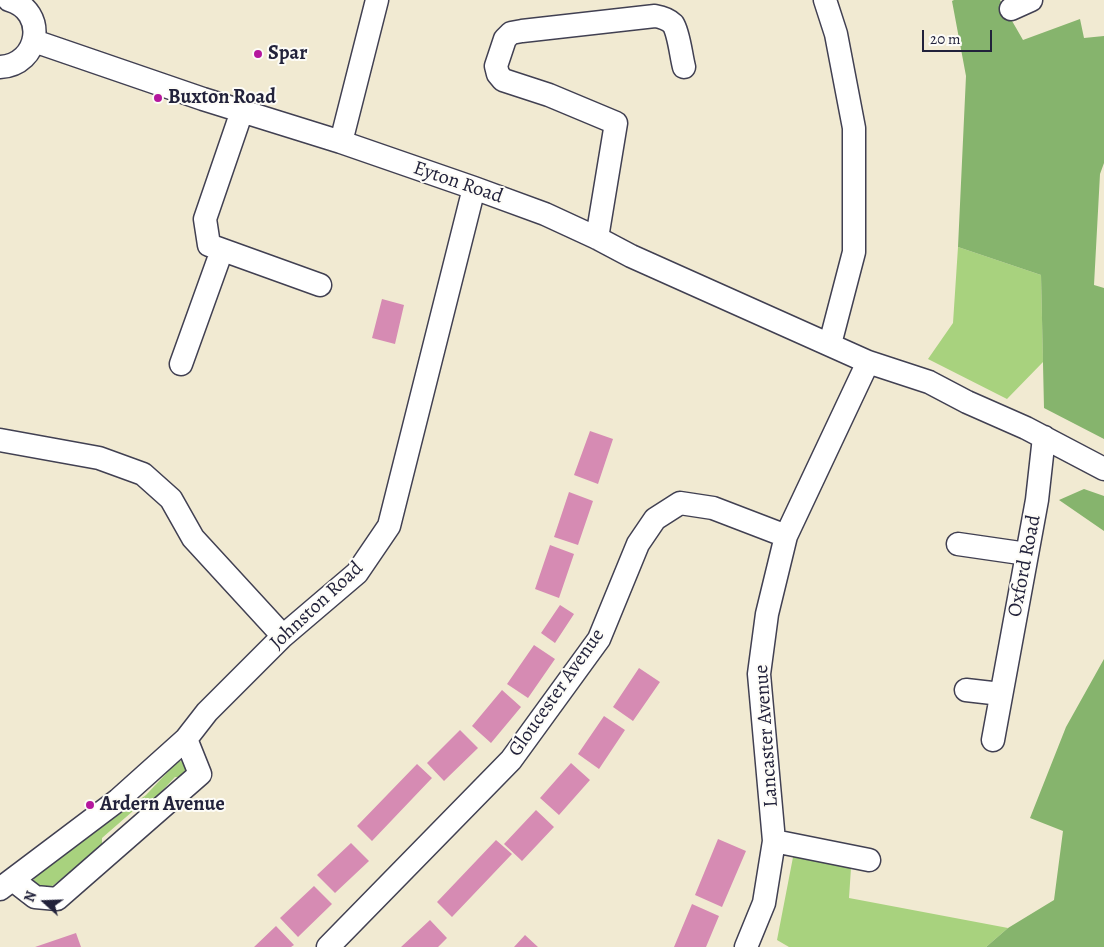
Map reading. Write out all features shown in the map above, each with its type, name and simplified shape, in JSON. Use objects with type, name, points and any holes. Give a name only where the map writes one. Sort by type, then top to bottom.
[{"type":"street","points":[[0,67],[12,65],[19,61],[31,49],[34,41],[34,31],[30,17],[20,5],[11,0]]},
{"type":"street","points":[[341,142],[377,0]]},
{"type":"street","points":[[824,0],[836,34],[854,128],[854,252],[830,344]]},
{"type":"street","points":[[597,238],[616,123],[549,95],[503,80],[498,74],[496,66],[505,39],[511,33],[655,16],[664,18],[672,24],[684,67]]},
{"type":"street","name":"Eyton Road","points":[[34,41],[341,142],[545,214],[631,256],[868,362]]},
{"type":"street","points":[[242,111],[206,219],[209,246],[320,285]]},
{"type":"street","name":"Johnston Road","points":[[6,885],[118,800],[186,739],[207,712],[283,636],[357,573],[389,526],[474,188]]},
{"type":"street","points":[[181,364],[222,250]]},
{"type":"street","points":[[868,362],[929,382],[1104,468]]},
{"type":"street","name":"Lancaster Avenue","points":[[746,947],[764,903],[773,859],[774,841],[759,674],[767,614],[786,536],[868,362]]},
{"type":"street","name":"Oxford Road","points":[[993,740],[1037,500],[1044,437]]},
{"type":"street","points":[[0,440],[100,458],[144,474],[171,498],[192,538],[283,636]]},
{"type":"street","name":"Gloucester Avenue","points":[[328,947],[511,760],[599,639],[638,544],[656,519],[680,503],[713,508],[786,536]]},
{"type":"street","points":[[958,544],[1027,554]]},
{"type":"street","points":[[966,690],[1001,694]]},
{"type":"street","points":[[6,885],[35,897],[58,899],[200,774],[186,739]]},
{"type":"street","points":[[774,841],[869,860]]},
{"type":"green space","points":[[1000,0],[1023,40],[1080,19],[1084,38],[1104,36],[1104,163],[1100,174],[1094,285],[1104,288],[1104,439],[1044,408],[1041,275],[958,247],[966,76],[952,1]]},
{"type":"green space","points":[[958,247],[1041,275],[1043,362],[1007,399],[928,359],[953,323]]},
{"type":"green space","points":[[1084,489],[1104,496],[1104,531],[1059,500]]},
{"type":"green space","points":[[1104,659],[1104,947],[986,947],[1008,928],[1054,900],[1063,831],[1030,818],[1066,727]]},
{"type":"green space","points":[[178,761],[191,762],[189,778],[175,777],[160,793],[161,802],[148,812],[133,811],[102,838],[102,847],[46,891],[33,884],[35,875],[146,795]]},
{"type":"green space","points":[[794,852],[844,861],[851,868],[849,898],[1008,928],[986,947],[789,947],[777,940]]},
{"type":"building","points":[[382,299],[404,305],[395,344],[372,338]]},
{"type":"building","points":[[590,431],[613,439],[598,484],[574,475]]},
{"type":"building","points":[[569,492],[593,501],[578,545],[554,537]]},
{"type":"building","points":[[550,545],[574,554],[559,598],[535,589]]},
{"type":"building","points":[[560,605],[574,614],[555,643],[541,633]]},
{"type":"building","points":[[534,645],[555,659],[528,698],[507,684]]},
{"type":"building","points":[[639,668],[660,682],[633,721],[613,707]]},
{"type":"building","points":[[502,690],[521,707],[491,743],[472,726]]},
{"type":"building","points":[[604,716],[625,730],[599,769],[578,754]]},
{"type":"building","points":[[460,730],[478,748],[444,781],[427,763]]},
{"type":"building","points":[[571,763],[590,780],[559,815],[540,798]]},
{"type":"building","points":[[417,764],[432,778],[372,841],[357,826]]},
{"type":"building","points":[[536,810],[554,827],[522,861],[504,844]]},
{"type":"building","points":[[718,839],[746,851],[722,907],[695,895]]},
{"type":"building","points":[[496,840],[512,854],[452,917],[437,902]]},
{"type":"building","points":[[351,843],[369,861],[335,893],[317,875]]},
{"type":"building","points":[[314,886],[332,904],[298,937],[280,918]]},
{"type":"building","points":[[692,904],[719,916],[706,947],[674,947]]},
{"type":"building","points":[[430,920],[447,938],[438,947],[401,947]]},
{"type":"building","points":[[276,926],[294,945],[291,947],[254,947]]},
{"type":"building","points":[[76,933],[81,947],[35,947]]},
{"type":"building","points":[[525,935],[538,947],[514,947]]},
{"type":"place","name":"Spar","points":[[258,54]]},
{"type":"place","name":"Buxton Road","points":[[158,98]]},
{"type":"place","name":"Ardern Avenue","points":[[90,805]]}]
